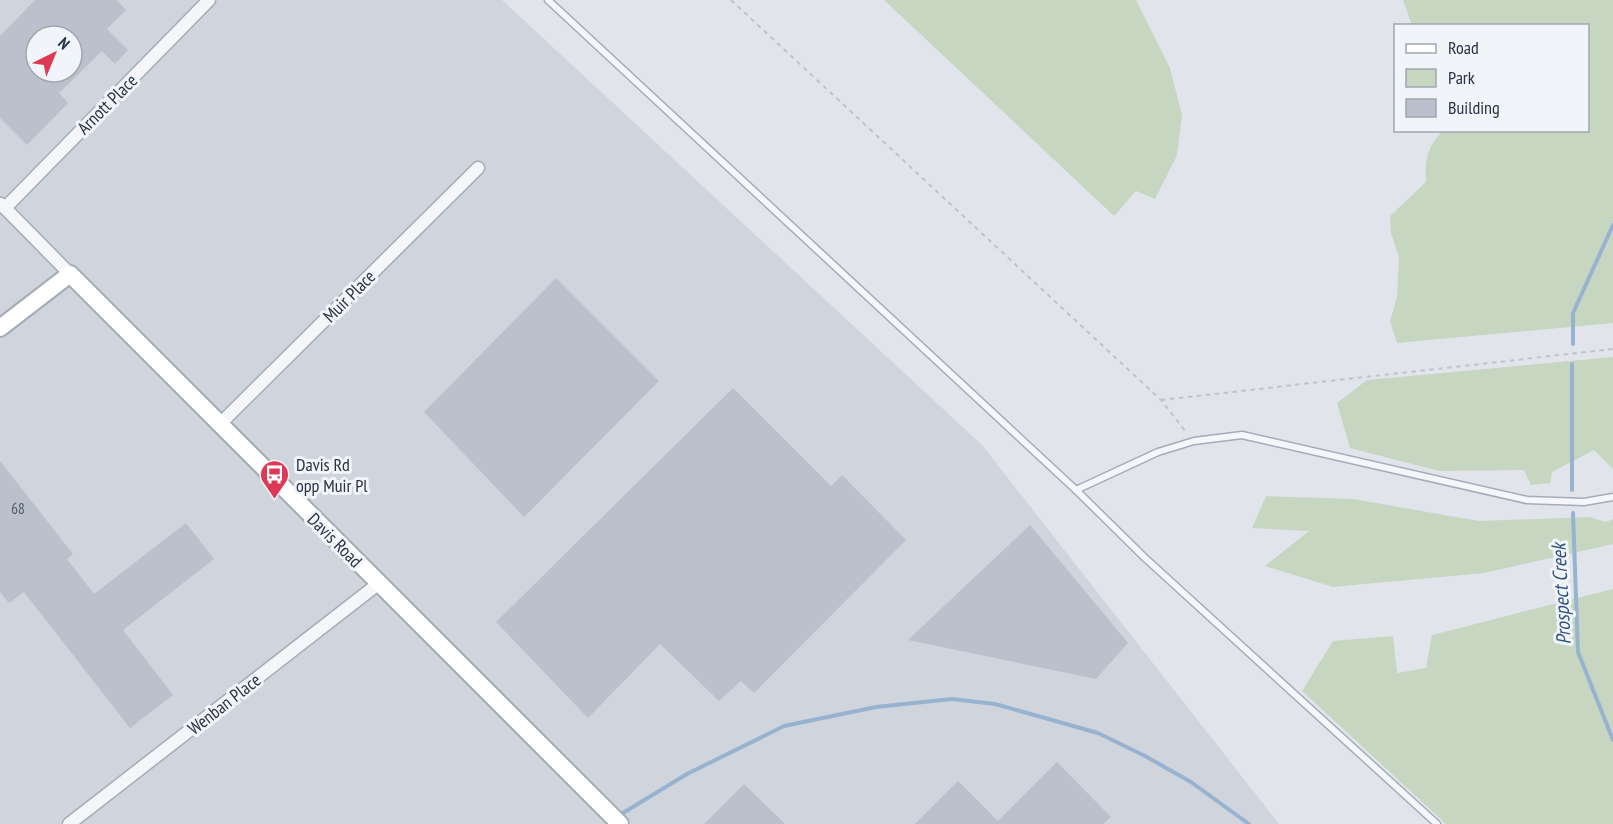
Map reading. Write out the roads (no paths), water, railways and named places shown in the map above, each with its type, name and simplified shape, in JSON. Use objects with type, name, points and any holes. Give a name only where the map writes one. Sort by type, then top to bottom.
[{"type":"street","name":"Arnott Place","points":[[2,205],[209,0]]},
{"type":"street","name":"Muir Place","points":[[219,424],[478,168]]},
{"type":"street","name":"Davis Road","points":[[2,205],[378,584],[621,824]]},
{"type":"street","points":[[0,328],[70,274]]},
{"type":"street","name":"Wenban Place","points":[[69,824],[378,584]]},
{"type":"lane","points":[[548,0],[1076,490],[1144,557],[1437,824]]},
{"type":"lane","points":[[1076,490],[1158,452],[1194,441],[1242,435],[1527,500],[1584,502],[1613,497]]},
{"type":"waterway","name":"Prospect Creek","points":[[1573,344],[1573,313],[1613,225]]},
{"type":"waterway","name":"Prospect Creek","points":[[1572,364],[1572,490]]},
{"type":"waterway","name":"Prospect Creek","points":[[1573,513],[1578,652],[1613,740]]},
{"type":"waterway","points":[[618,816],[687,774],[784,726],[876,707],[952,699],[995,704],[1098,733],[1191,782],[1249,824]]},
{"type":"place","name":"Davis Rd opp Muir Pl","points":[[275,500]]}]
